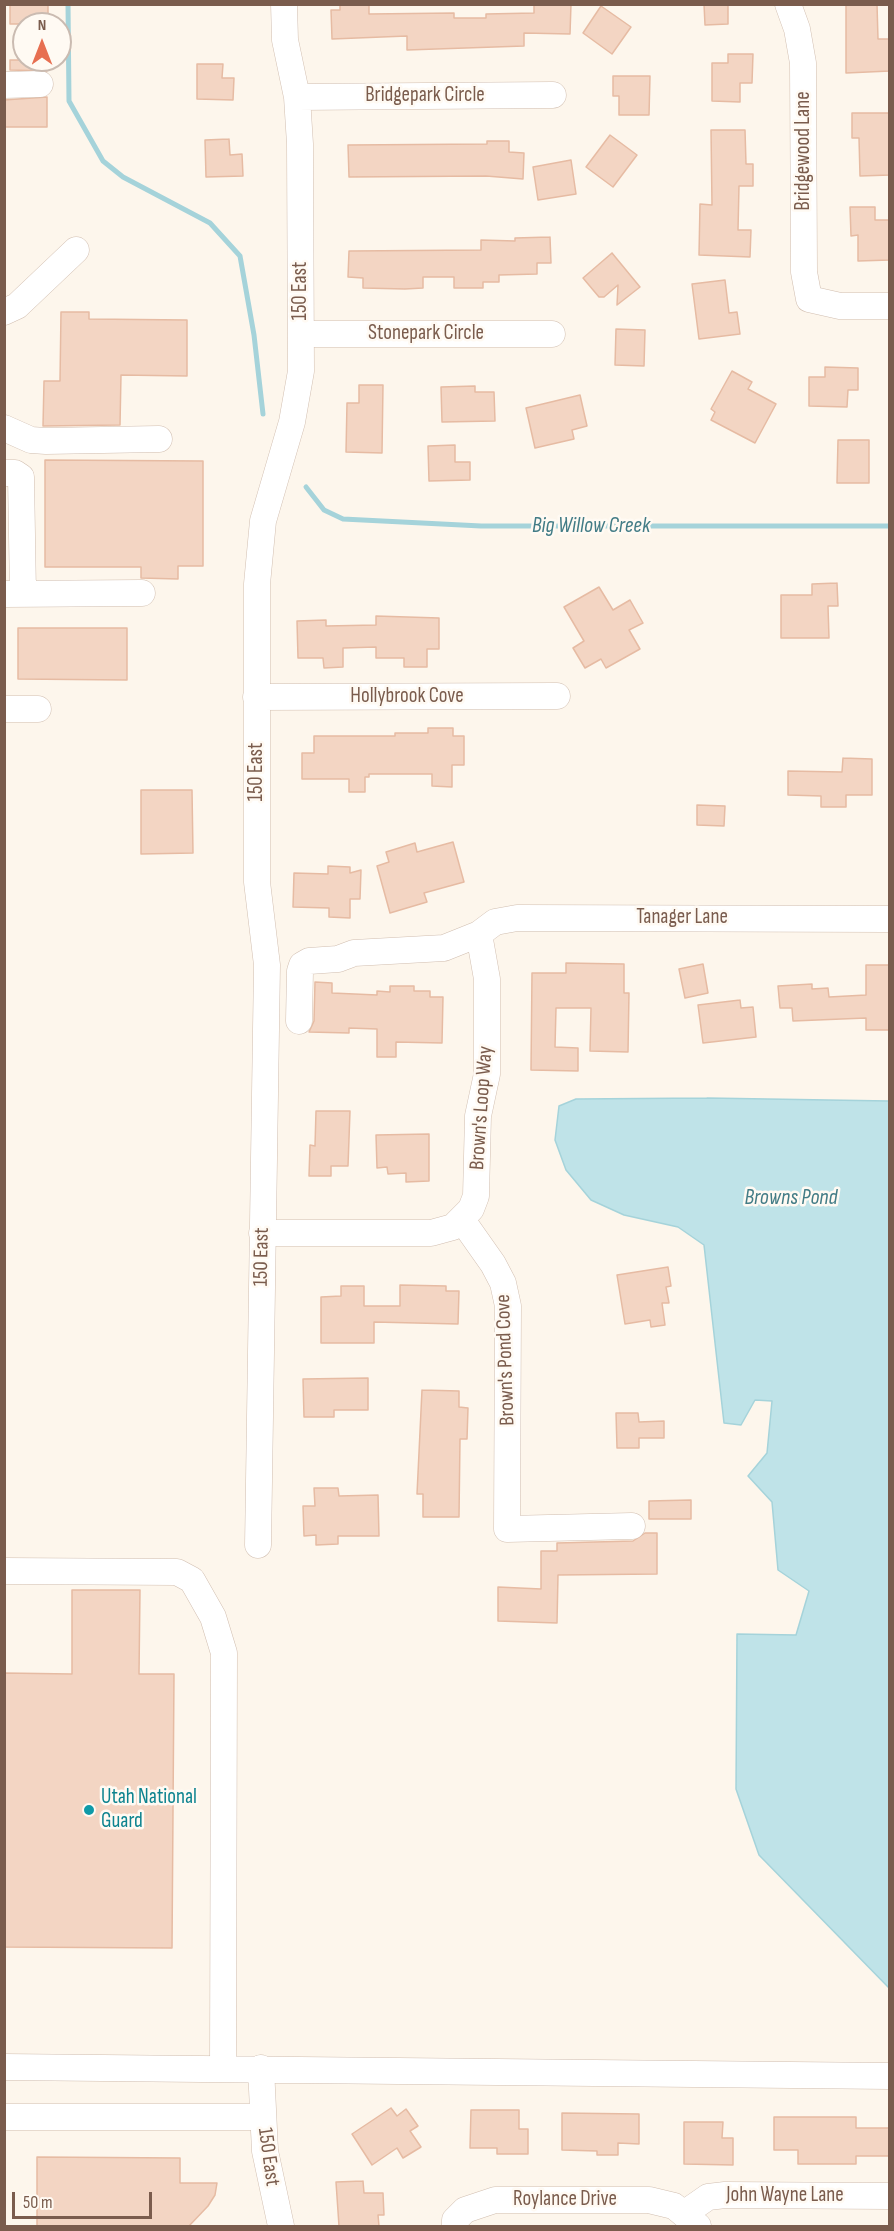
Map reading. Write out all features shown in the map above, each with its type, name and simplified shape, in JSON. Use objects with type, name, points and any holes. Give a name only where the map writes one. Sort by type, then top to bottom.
[{"type":"street","name":"150 East","points":[[258,1545],[267,965],[257,882],[258,552],[263,521],[298,397],[301,334],[300,144],[297,97],[285,40],[284,4]]},
{"type":"street","name":"Bridgewood Lane","points":[[788,4],[797,29],[803,63],[804,272],[809,299],[840,306],[890,306]]},
{"type":"street","points":[[4,85],[40,84]]},
{"type":"street","name":"Bridgepark Circle","points":[[297,97],[553,95]]},
{"type":"street","points":[[4,312],[17,306],[76,250]]},
{"type":"street","name":"Stonepark Circle","points":[[301,334],[552,334]]},
{"type":"street","points":[[4,428],[31,440],[45,441],[159,439]]},
{"type":"street","points":[[4,472],[15,473],[21,477],[14,594],[142,593]]},
{"type":"street","name":"Hollybrook Cove","points":[[256,697],[557,696]]},
{"type":"street","points":[[4,709],[38,709]]},
{"type":"street","name":"Tanager Lane","points":[[299,1021],[300,971],[302,965],[309,961],[338,959],[354,952],[444,948],[479,934],[495,922],[517,918],[890,919]]},
{"type":"street","name":"Brown's Loop Way","points":[[462,1220],[477,1196],[477,1130],[487,1074],[487,979],[479,934]]},
{"type":"street","points":[[262,1233],[431,1233],[442,1231],[462,1220]]},
{"type":"street","name":"Brown's Pond Cove","points":[[462,1220],[493,1264],[503,1283],[508,1306],[507,1529],[632,1526]]},
{"type":"street","points":[[4,1571],[177,1572],[192,1580],[213,1617],[224,1653],[223,2068]]},
{"type":"street","points":[[4,2067],[223,2068],[261,2077],[890,2076]]},
{"type":"street","name":"150 East","points":[[261,2077],[266,2160],[281,2226]]},
{"type":"street","points":[[4,2117],[262,2117]]},
{"type":"street","name":"John Wayne Lane","points":[[691,2220],[708,2197],[725,2195],[890,2196]]},
{"type":"street","name":"Roylance Drive","points":[[455,2226],[455,2220],[465,2210],[495,2200],[649,2200],[674,2206],[691,2220]]},
{"type":"water","name":"Browns Pond","points":[[707,1098],[889,1101],[889,1988],[759,1855],[736,1789],[737,1634],[796,1635],[809,1591],[778,1570],[772,1502],[748,1476],[767,1453],[772,1401],[755,1400],[741,1425],[724,1423],[704,1245],[678,1227],[624,1215],[591,1200],[566,1170],[555,1140],[559,1106],[576,1099]]},
{"type":"building","points":[[10,4],[48,4],[48,12],[12,12],[12,24],[10,24]]},
{"type":"building","points":[[340,4],[369,4],[369,14],[454,13],[454,18],[486,18],[486,14],[534,13],[534,4],[571,4],[570,34],[524,33],[524,46],[407,50],[407,36],[332,39],[331,10],[340,10]]},
{"type":"building","points":[[704,4],[728,4],[728,24],[705,25]]},
{"type":"building","points":[[877,4],[878,39],[890,39],[890,71],[846,73],[846,5]]},
{"type":"building","points":[[601,6],[631,27],[612,54],[583,33]]},
{"type":"building","points":[[728,54],[753,54],[752,83],[740,83],[740,102],[712,101],[712,63],[728,63]]},
{"type":"building","points":[[197,64],[223,64],[222,78],[234,78],[233,100],[197,99]]},
{"type":"building","points":[[613,76],[650,76],[649,115],[619,115],[619,96],[613,96]]},
{"type":"building","points":[[47,97],[47,127],[4,127],[4,100]]},
{"type":"building","points":[[852,113],[890,113],[890,175],[860,176],[859,138],[852,138]]},
{"type":"building","points":[[711,130],[745,130],[746,164],[753,164],[753,186],[739,186],[738,230],[751,230],[750,257],[699,255],[700,204],[712,205]]},
{"type":"building","points":[[610,135],[637,155],[613,187],[586,167]]},
{"type":"building","points":[[229,139],[230,155],[242,154],[243,176],[206,177],[205,140]]},
{"type":"building","points":[[487,141],[509,141],[509,152],[524,153],[523,179],[486,176],[349,177],[348,145],[487,144]]},
{"type":"building","points":[[571,160],[576,194],[538,200],[533,167]]},
{"type":"building","points":[[850,207],[875,207],[875,220],[890,220],[890,260],[858,261],[858,235],[851,236]]},
{"type":"building","points":[[550,237],[551,263],[537,263],[537,274],[499,275],[499,282],[483,282],[483,288],[454,288],[454,277],[423,277],[423,288],[363,288],[363,278],[348,277],[349,251],[481,250],[481,240],[515,241],[515,238]]},
{"type":"building","points":[[612,253],[640,287],[617,305],[618,285],[604,297],[599,297],[583,278]]},
{"type":"building","points":[[725,280],[729,313],[737,312],[740,334],[699,339],[692,284]]},
{"type":"building","points":[[61,312],[89,312],[89,319],[187,320],[187,376],[121,375],[120,425],[43,426],[44,381],[60,381]]},
{"type":"building","points":[[616,329],[645,330],[644,366],[615,365]]},
{"type":"building","points":[[825,367],[858,368],[858,390],[848,390],[847,407],[809,406],[809,377],[825,377]]},
{"type":"building","points":[[732,371],[752,382],[748,389],[776,404],[755,443],[711,420],[715,412],[711,409]]},
{"type":"building","points":[[359,385],[383,385],[382,453],[346,452],[347,403],[359,403]]},
{"type":"building","points":[[475,386],[475,392],[494,392],[495,421],[442,422],[441,387]]},
{"type":"building","points":[[580,395],[587,426],[572,430],[574,439],[535,448],[526,408]]},
{"type":"building","points":[[838,440],[869,440],[869,483],[837,483]]},
{"type":"building","points":[[455,445],[455,462],[470,462],[470,480],[429,481],[428,446]]},
{"type":"building","points":[[45,460],[203,461],[203,566],[178,566],[178,579],[141,578],[141,567],[45,567]]},
{"type":"building","points":[[837,583],[838,606],[828,606],[829,638],[781,638],[781,595],[812,595],[812,584]]},
{"type":"building","points":[[599,587],[613,610],[630,600],[643,623],[629,630],[640,649],[606,668],[601,659],[585,668],[573,648],[584,641],[564,607]]},
{"type":"building","points":[[376,616],[439,618],[439,649],[427,649],[427,667],[404,667],[404,658],[376,658],[376,647],[343,648],[343,667],[324,668],[323,658],[298,658],[297,621],[326,620],[326,626],[376,625]]},
{"type":"building","points":[[18,628],[127,628],[127,680],[18,679]]},
{"type":"building","points":[[428,728],[453,728],[453,736],[464,736],[464,765],[452,765],[452,787],[432,786],[432,774],[369,774],[369,777],[365,777],[365,792],[349,792],[349,779],[302,779],[302,753],[314,753],[314,736],[395,736],[395,733],[428,733]]},
{"type":"building","points":[[843,758],[872,759],[872,795],[846,795],[846,807],[821,807],[821,796],[788,795],[788,771],[842,772]]},
{"type":"building","points":[[141,790],[192,790],[193,853],[141,854]]},
{"type":"building","points":[[697,805],[725,806],[724,826],[697,825]]},
{"type":"building","points":[[453,842],[464,882],[424,893],[427,902],[390,913],[377,866],[389,862],[386,852],[415,843],[417,852]]},
{"type":"building","points":[[328,866],[350,867],[350,873],[361,870],[360,899],[350,899],[350,918],[329,917],[329,908],[293,907],[294,873],[328,874]]},
{"type":"building","points":[[566,963],[624,964],[624,993],[629,993],[628,1052],[590,1051],[591,1008],[556,1008],[555,1047],[578,1048],[578,1071],[531,1070],[532,973],[566,973]]},
{"type":"building","points":[[703,964],[708,993],[685,998],[679,969]]},
{"type":"building","points":[[866,965],[890,965],[890,1030],[866,1030],[866,1018],[793,1021],[792,1008],[780,1008],[778,986],[812,984],[812,989],[828,988],[829,997],[866,995]]},
{"type":"building","points":[[315,982],[332,983],[332,993],[377,995],[377,991],[390,992],[390,986],[414,986],[414,991],[430,991],[430,997],[443,997],[442,1043],[396,1042],[396,1057],[377,1057],[377,1029],[349,1028],[349,1033],[309,1032],[314,1021]]},
{"type":"building","points":[[740,1000],[741,1008],[753,1007],[756,1037],[703,1043],[698,1005]]},
{"type":"building","points":[[316,1111],[350,1111],[348,1166],[331,1166],[331,1176],[309,1176],[310,1145],[315,1146]]},
{"type":"building","points":[[429,1134],[429,1181],[406,1182],[406,1173],[388,1174],[387,1167],[377,1168],[376,1135]]},
{"type":"building","points":[[668,1267],[671,1286],[666,1287],[669,1303],[662,1303],[665,1325],[651,1327],[650,1320],[625,1324],[617,1275]]},
{"type":"building","points":[[400,1285],[446,1286],[446,1291],[459,1291],[458,1324],[374,1322],[374,1343],[321,1343],[321,1297],[341,1296],[341,1286],[364,1286],[364,1306],[400,1306]]},
{"type":"building","points":[[368,1378],[368,1410],[334,1410],[334,1417],[304,1417],[303,1379]]},
{"type":"building","points":[[422,1390],[459,1391],[459,1407],[468,1408],[467,1439],[460,1439],[459,1517],[423,1517],[423,1494],[417,1494]]},
{"type":"building","points":[[616,1413],[638,1413],[639,1422],[664,1421],[664,1438],[639,1438],[639,1448],[617,1448]]},
{"type":"building","points":[[314,1488],[338,1488],[339,1496],[378,1495],[379,1536],[338,1536],[338,1544],[316,1545],[316,1535],[304,1536],[303,1506],[315,1506]]},
{"type":"building","points":[[691,1500],[691,1519],[649,1519],[649,1501]]},
{"type":"building","points":[[645,1533],[657,1533],[657,1574],[558,1575],[557,1623],[498,1621],[498,1587],[541,1589],[541,1551],[557,1551],[557,1543],[633,1541]]},
{"type":"building","name":"Utah National Guard","points":[[72,1590],[140,1590],[139,1674],[174,1674],[172,1948],[4,1947],[4,1673],[72,1674]]},
{"type":"building","points":[[391,2108],[397,2116],[406,2109],[418,2126],[410,2131],[421,2147],[403,2158],[397,2148],[372,2165],[352,2134]]},
{"type":"building","points":[[471,2110],[519,2110],[519,2129],[528,2129],[528,2154],[497,2154],[497,2148],[470,2148]]},
{"type":"building","points":[[562,2113],[639,2114],[639,2144],[618,2143],[618,2155],[597,2155],[597,2151],[562,2150]]},
{"type":"building","points":[[774,2117],[856,2117],[856,2128],[890,2128],[890,2156],[856,2156],[856,2164],[798,2164],[798,2150],[774,2150]]},
{"type":"building","points":[[684,2122],[723,2122],[722,2138],[733,2138],[733,2165],[684,2164]]},
{"type":"building","points":[[37,2157],[180,2158],[180,2183],[217,2183],[215,2195],[189,2226],[37,2226]]},
{"type":"building","points":[[363,2181],[364,2193],[383,2193],[384,2215],[378,2215],[379,2226],[339,2226],[336,2182]]},
{"type":"waterway","name":"Big Willow Creek","points":[[68,4],[69,101],[103,161],[123,177],[210,223],[240,256],[254,335],[263,414]]},
{"type":"waterway","name":"Big Willow Creek","points":[[306,487],[324,510],[343,519],[481,526],[890,526]]},
{"type":"place","name":"Utah National Guard","points":[[89,1810]]}]
